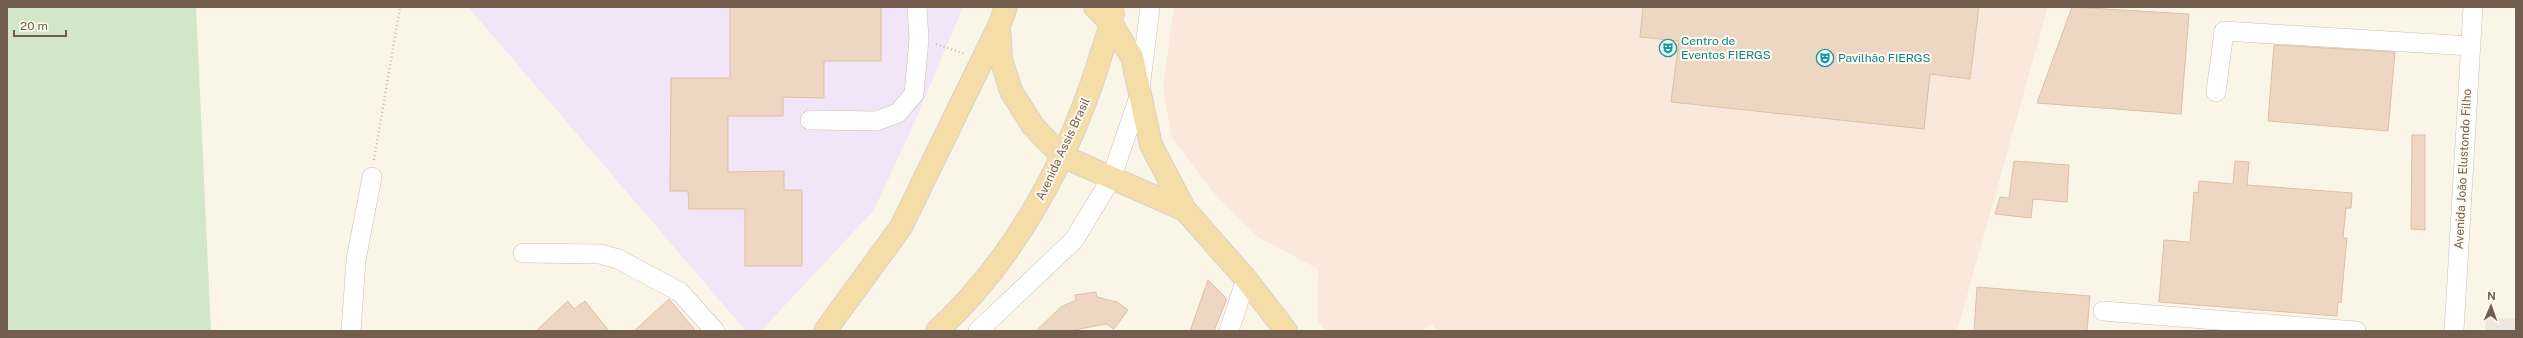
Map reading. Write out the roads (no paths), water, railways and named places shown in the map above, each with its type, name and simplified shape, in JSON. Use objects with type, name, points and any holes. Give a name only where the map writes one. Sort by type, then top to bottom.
[{"type":"main road","points":[[1002,17],[1008,16],[1020,7]]},
{"type":"main road","points":[[1096,7],[1112,15],[1132,57],[1139,97],[1151,145],[1185,210],[1246,279],[1286,331]]},
{"type":"main road","name":"Avenida Assis Brasil","points":[[937,331],[1004,254],[1040,201],[1062,156],[1087,98],[1112,15]]},
{"type":"main road","points":[[825,331],[901,227],[983,60],[1002,17]]},
{"type":"main road","points":[[1002,17],[1001,59],[1012,91],[1033,126],[1062,156],[1111,179],[1185,210]]},
{"type":"street","points":[[810,120],[876,120],[898,113],[914,94],[919,39],[917,7]]},
{"type":"street","points":[[978,331],[1074,240],[1111,179],[1139,97],[1150,7]]},
{"type":"street","name":"Avenida João Elustondo Filho","points":[[2454,331],[2473,7]]},
{"type":"street","points":[[2216,92],[2224,31],[2470,46]]},
{"type":"street","points":[[352,331],[356,260],[372,177]]},
{"type":"street","points":[[523,253],[600,254],[618,259],[680,292],[715,331]]},
{"type":"street","points":[[1229,331],[1246,279]]},
{"type":"street","points":[[2103,311],[2356,331]]},
{"type":"place","name":"Centro de Eventos FIERGS","points":[[1668,48]]},
{"type":"place","name":"Pavilhão FIERGS","points":[[1825,58]]}]
